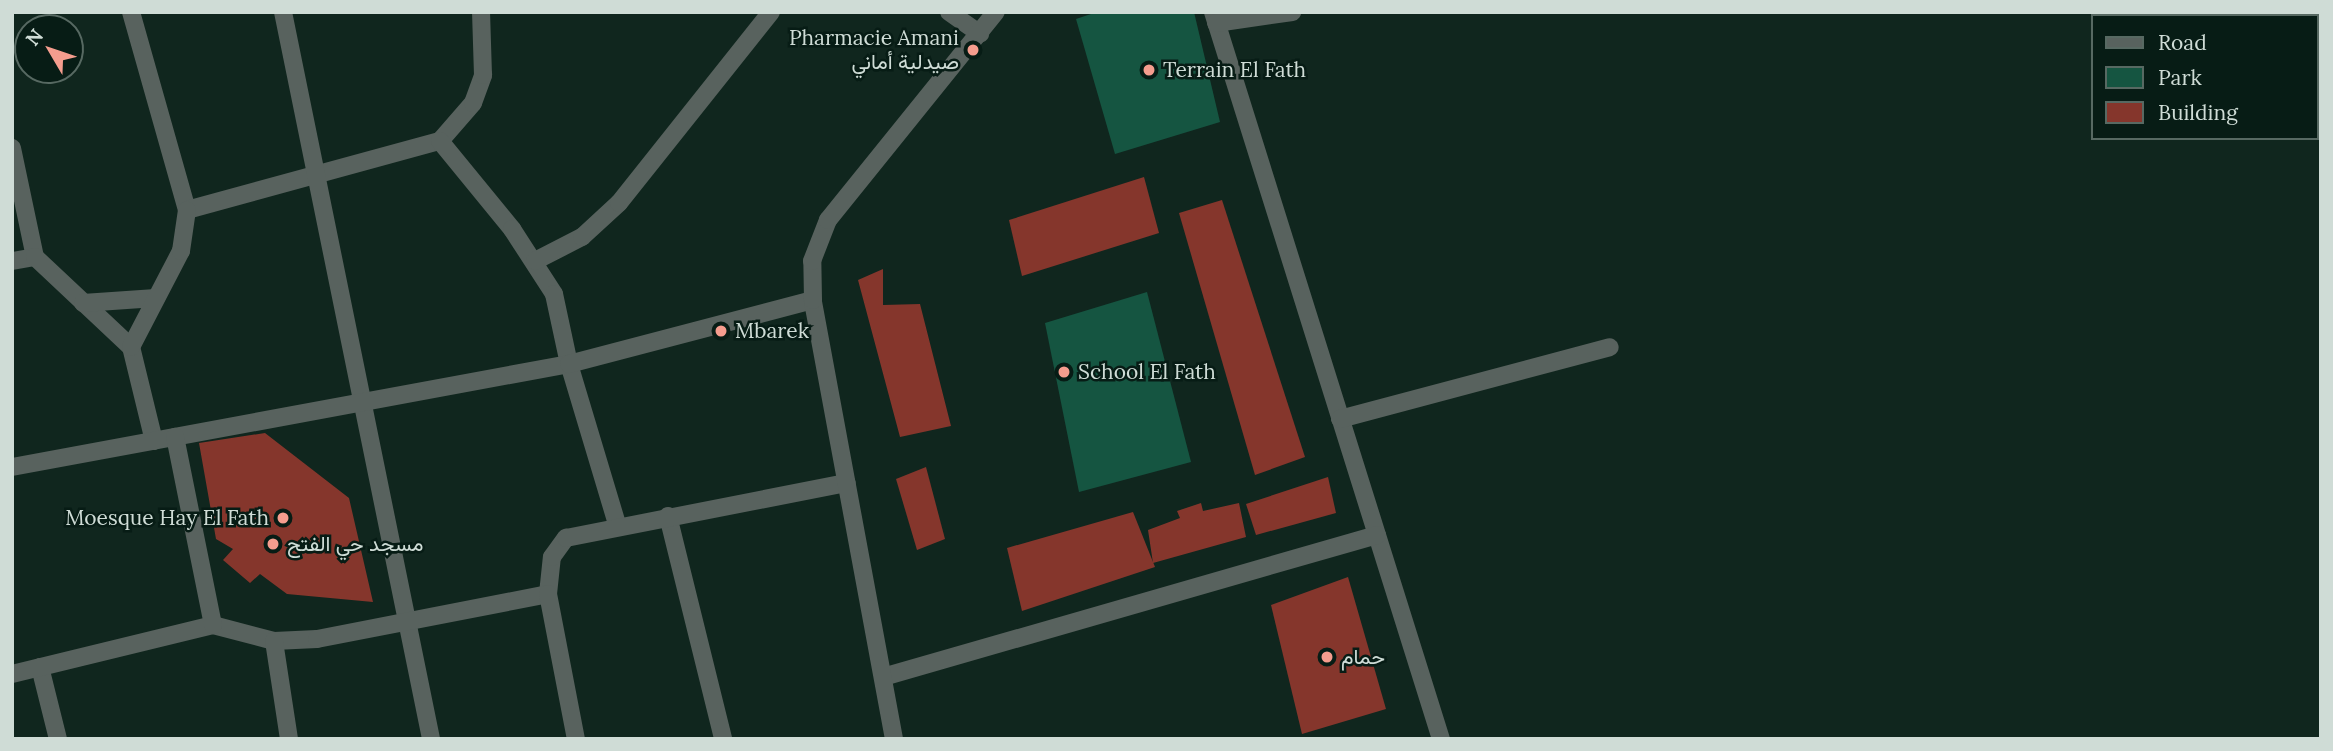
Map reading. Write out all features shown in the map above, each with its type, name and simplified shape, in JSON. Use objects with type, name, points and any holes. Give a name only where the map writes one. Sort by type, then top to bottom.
[{"type":"street","points":[[131,12],[187,211],[181,251],[131,348]]},
{"type":"street","points":[[283,12],[365,402],[431,739]]},
{"type":"street","points":[[187,211],[440,141],[473,103],[483,75],[481,12]]},
{"type":"street","points":[[535,261],[582,237],[619,203],[771,12]]},
{"type":"street","points":[[949,12],[980,34]]},
{"type":"street","points":[[894,739],[813,300],[812,261],[828,220],[996,12]]},
{"type":"street","points":[[1292,12],[1214,18],[1441,739]]},
{"type":"street","points":[[440,141],[535,261],[554,294],[569,364],[618,527]]},
{"type":"street","points":[[12,148],[35,257],[131,348],[154,441]]},
{"type":"street","points":[[12,261],[35,257]]},
{"type":"street","points":[[83,303],[156,298]]},
{"type":"street","points":[[12,467],[569,364],[813,300]]},
{"type":"street","points":[[1340,419],[1610,347]]},
{"type":"street","points":[[174,437],[213,625]]},
{"type":"street","points":[[576,739],[548,594],[552,557],[560,543],[668,516],[847,483]]},
{"type":"street","points":[[668,516],[723,739]]},
{"type":"street","points":[[883,677],[1377,534]]},
{"type":"street","points":[[12,674],[213,625],[274,641],[409,624],[548,594]]},
{"type":"street","points":[[274,641],[289,739]]},
{"type":"street","points":[[40,667],[58,739]]},
{"type":"green space","name":"Terrain El Fath","points":[[1097,12],[1194,12],[1220,122],[1115,154],[1076,19]]},
{"type":"green space","points":[[1147,292],[1191,462],[1079,492],[1045,323]]},
{"type":"building","points":[[1144,177],[1159,233],[1022,276],[1009,220]]},
{"type":"building","points":[[1222,200],[1305,457],[1255,475],[1179,213]]},
{"type":"building","points":[[883,269],[883,305],[920,304],[951,426],[900,437],[858,280]]},
{"type":"building","name":"Moesque Hay El Fath","points":[[265,433],[349,498],[373,602],[287,594],[260,574],[250,583],[223,560],[233,549],[216,539],[199,443]]},
{"type":"building","points":[[926,467],[945,539],[917,550],[896,479]]},
{"type":"building","points":[[1328,477],[1336,513],[1256,535],[1246,504]]},
{"type":"building","points":[[1201,503],[1203,511],[1239,503],[1246,537],[1153,563],[1148,530],[1180,518],[1177,511]]},
{"type":"building","points":[[1133,512],[1155,567],[1022,611],[1007,548]]},
{"type":"building","name":"حمام","points":[[1348,577],[1386,709],[1302,734],[1271,605]]},
{"type":"place","name":"Pharmacie Amani صيدلية أماني","points":[[973,50]]},
{"type":"place","name":"Terrain El Fath","points":[[1149,70]]},
{"type":"place","name":"Mbarek","points":[[721,331]]},
{"type":"place","name":"School El Fath","points":[[1064,372]]},
{"type":"place","name":"Moesque Hay El Fath","points":[[283,518]]},
{"type":"place","name":"مسجد حي الفتح","points":[[273,544]]},
{"type":"place","name":"حمام","points":[[1327,657]]}]
